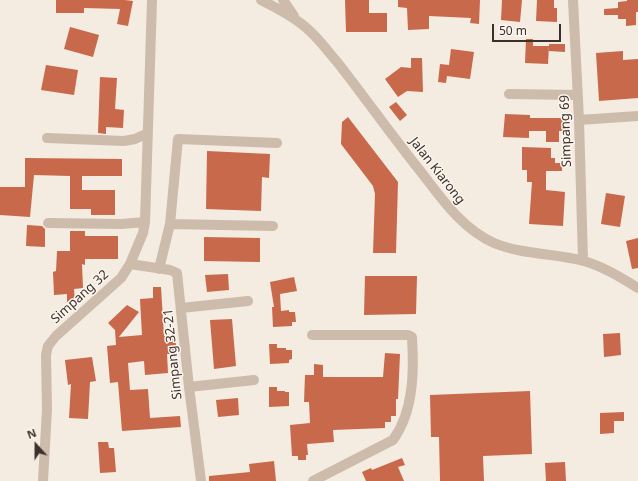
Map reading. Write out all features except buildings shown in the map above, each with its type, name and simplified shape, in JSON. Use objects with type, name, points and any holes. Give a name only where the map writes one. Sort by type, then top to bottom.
[{"type":"street","name":"Simpang 32","points":[[43,481],[47,409],[46,356],[48,346],[56,336],[121,278],[130,264],[146,222],[152,0]]},
{"type":"street","name":"Jalan Kiarong","points":[[261,0],[297,21],[308,30],[338,63],[410,159],[454,214],[468,227],[495,243],[516,250],[583,261],[606,268],[638,288]]},
{"type":"street","points":[[283,0],[297,21]]},
{"type":"street","name":"Simpang 69","points":[[573,0],[579,120],[583,261]]},
{"type":"street","points":[[509,94],[577,95]]},
{"type":"street","points":[[579,120],[638,116]]},
{"type":"street","points":[[47,138],[124,140],[135,139],[148,133]]},
{"type":"street","points":[[159,269],[170,224],[178,138],[277,143]]},
{"type":"street","points":[[48,223],[121,224],[146,222]]},
{"type":"street","points":[[170,224],[273,226]]},
{"type":"street","name":"Simpang 32-21","points":[[130,264],[177,273],[201,481]]},
{"type":"street","points":[[181,308],[248,302]]},
{"type":"street","points":[[312,335],[408,335],[412,337],[412,391],[400,431],[393,440],[388,443],[313,481]]},
{"type":"street","points":[[189,387],[254,380]]}]
